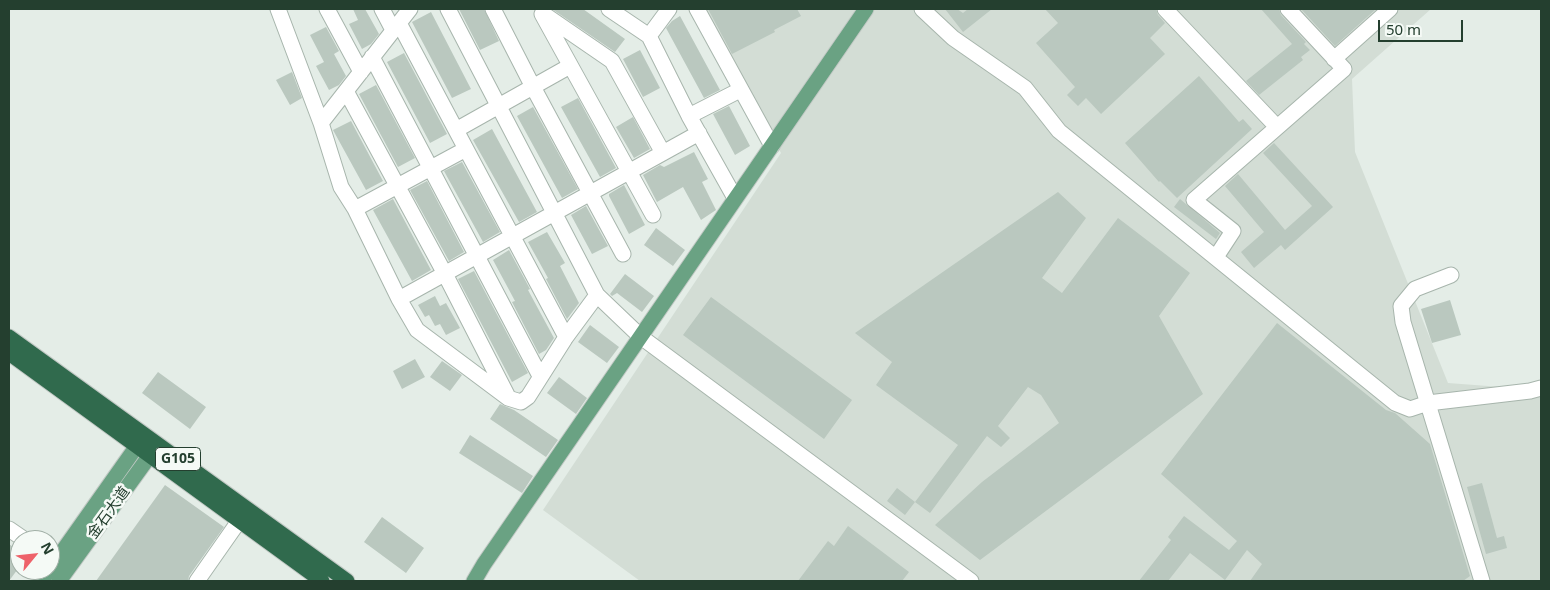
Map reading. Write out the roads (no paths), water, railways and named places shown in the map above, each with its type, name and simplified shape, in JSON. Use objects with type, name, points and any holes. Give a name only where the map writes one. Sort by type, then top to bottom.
[{"type":"highway","name":"G105","points":[[9,337],[141,441]]},
{"type":"highway","name":"G105","points":[[9,353],[347,581]]},
{"type":"highway","name":"G105","points":[[154,450],[239,521],[322,581]]},
{"type":"main road","points":[[474,581],[866,9]]},
{"type":"main road","name":"金石大道","points":[[60,552],[141,441]]},
{"type":"main road","name":"金石大道","points":[[59,581],[154,450]]},
{"type":"street","points":[[278,9],[321,123],[342,187],[355,209],[399,299],[417,330],[508,398],[521,402],[528,397],[566,337],[597,295]]},
{"type":"street","points":[[327,9],[361,72]]},
{"type":"street","points":[[382,9],[396,27],[456,130],[566,337]]},
{"type":"street","points":[[321,123],[410,9]]},
{"type":"street","points":[[448,9],[597,295],[641,337],[971,581]]},
{"type":"street","points":[[493,9],[623,254]]},
{"type":"street","points":[[609,9],[648,36],[698,133],[735,198]]},
{"type":"street","points":[[648,36],[669,9]]},
{"type":"street","points":[[697,9],[772,146]]},
{"type":"street","points":[[922,9],[953,38],[1025,88],[1059,131],[1395,403],[1410,408],[1428,403],[1530,391],[1541,388]]},
{"type":"street","points":[[1165,9],[1277,127]]},
{"type":"street","points":[[1216,257],[1233,231],[1194,200],[1344,69],[1288,9]]},
{"type":"street","points":[[1334,59],[1390,9]]},
{"type":"street","points":[[539,11],[653,215]]},
{"type":"street","points":[[539,11],[612,61],[663,153]]},
{"type":"street","points":[[372,58],[540,376]]},
{"type":"street","points":[[456,130],[570,66]]},
{"type":"street","points":[[689,116],[740,90]]},
{"type":"street","points":[[346,91],[396,187],[445,274],[508,398]]},
{"type":"street","points":[[399,299],[698,133]]},
{"type":"street","points":[[355,209],[466,149]]},
{"type":"street","points":[[1452,275],[1414,288],[1401,306],[1403,322],[1482,581]]},
{"type":"street","points":[[197,581],[239,521]]}]
